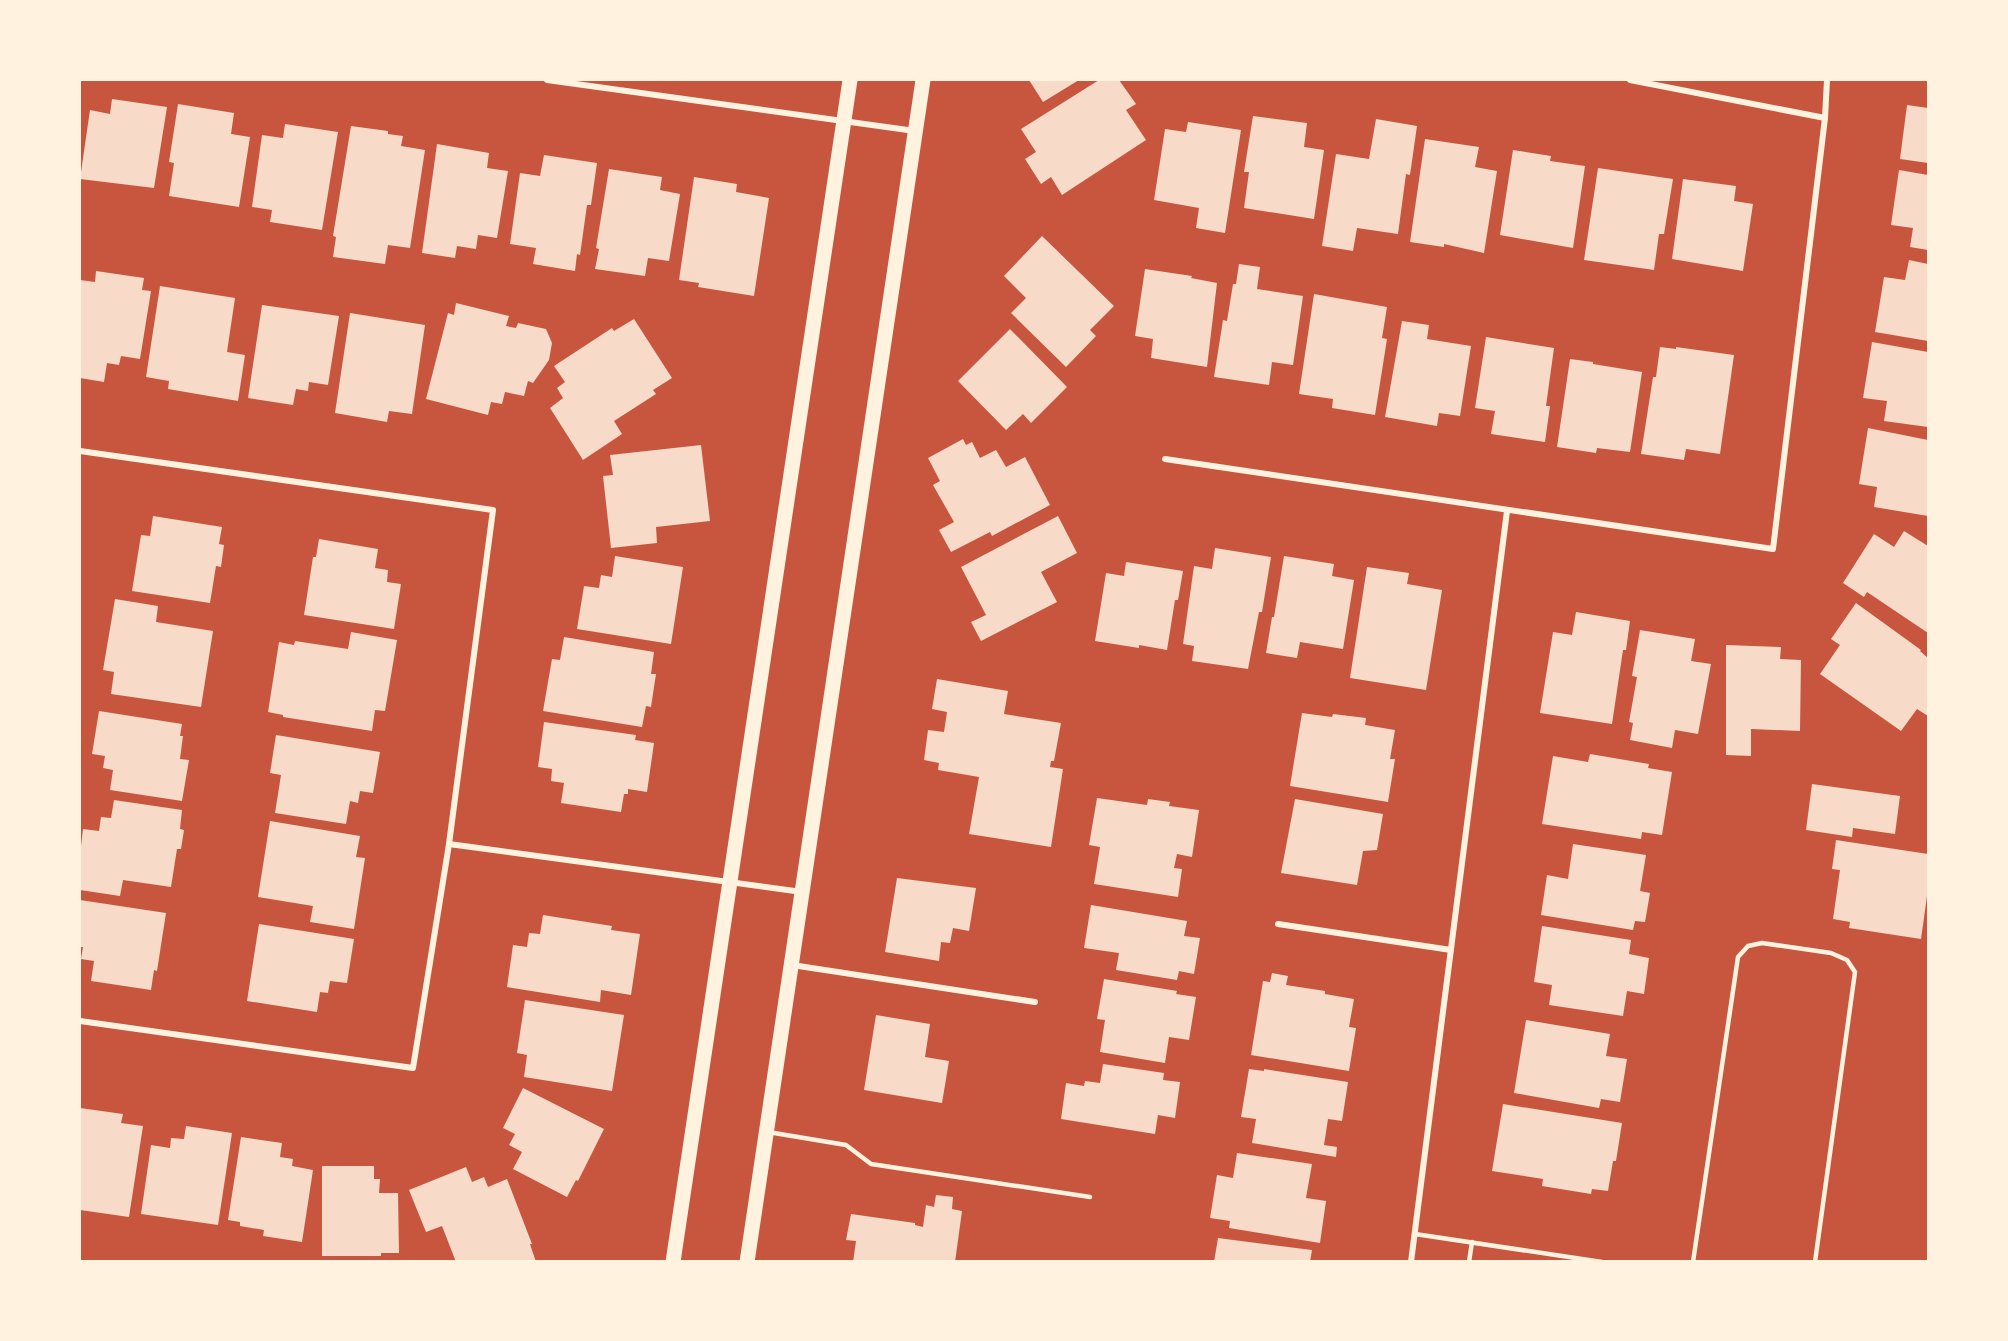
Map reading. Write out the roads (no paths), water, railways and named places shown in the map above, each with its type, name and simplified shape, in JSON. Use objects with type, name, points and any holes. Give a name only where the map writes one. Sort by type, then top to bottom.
[{"type":"main road","points":[[674,1262],[850,80]]},
{"type":"main road","points":[[747,1262],[923,80]]},
{"type":"street","points":[[547,80],[585,82],[915,131]]},
{"type":"street","points":[[1630,80],[1825,118]]},
{"type":"street","points":[[1165,459],[1773,549],[1825,118],[1827,80]]},
{"type":"street","points":[[80,451],[493,510],[449,844],[413,1068],[80,1021]]},
{"type":"street","points":[[1411,1262],[1507,511]]},
{"type":"street","points":[[449,844],[802,892]]},
{"type":"street","points":[[1278,924],[1451,950]]},
{"type":"street","points":[[791,965],[1035,1002]]},
{"type":"lane","points":[[1693,1262],[1738,957],[1748,946],[1762,943],[1831,953],[1847,960],[1855,972],[1815,1262]]},
{"type":"lane","points":[[766,1132],[846,1145],[871,1164],[1090,1197]]},
{"type":"lane","points":[[1414,1234],[1602,1262]]},
{"type":"lane","points":[[1469,1262],[1472,1242]]}]
